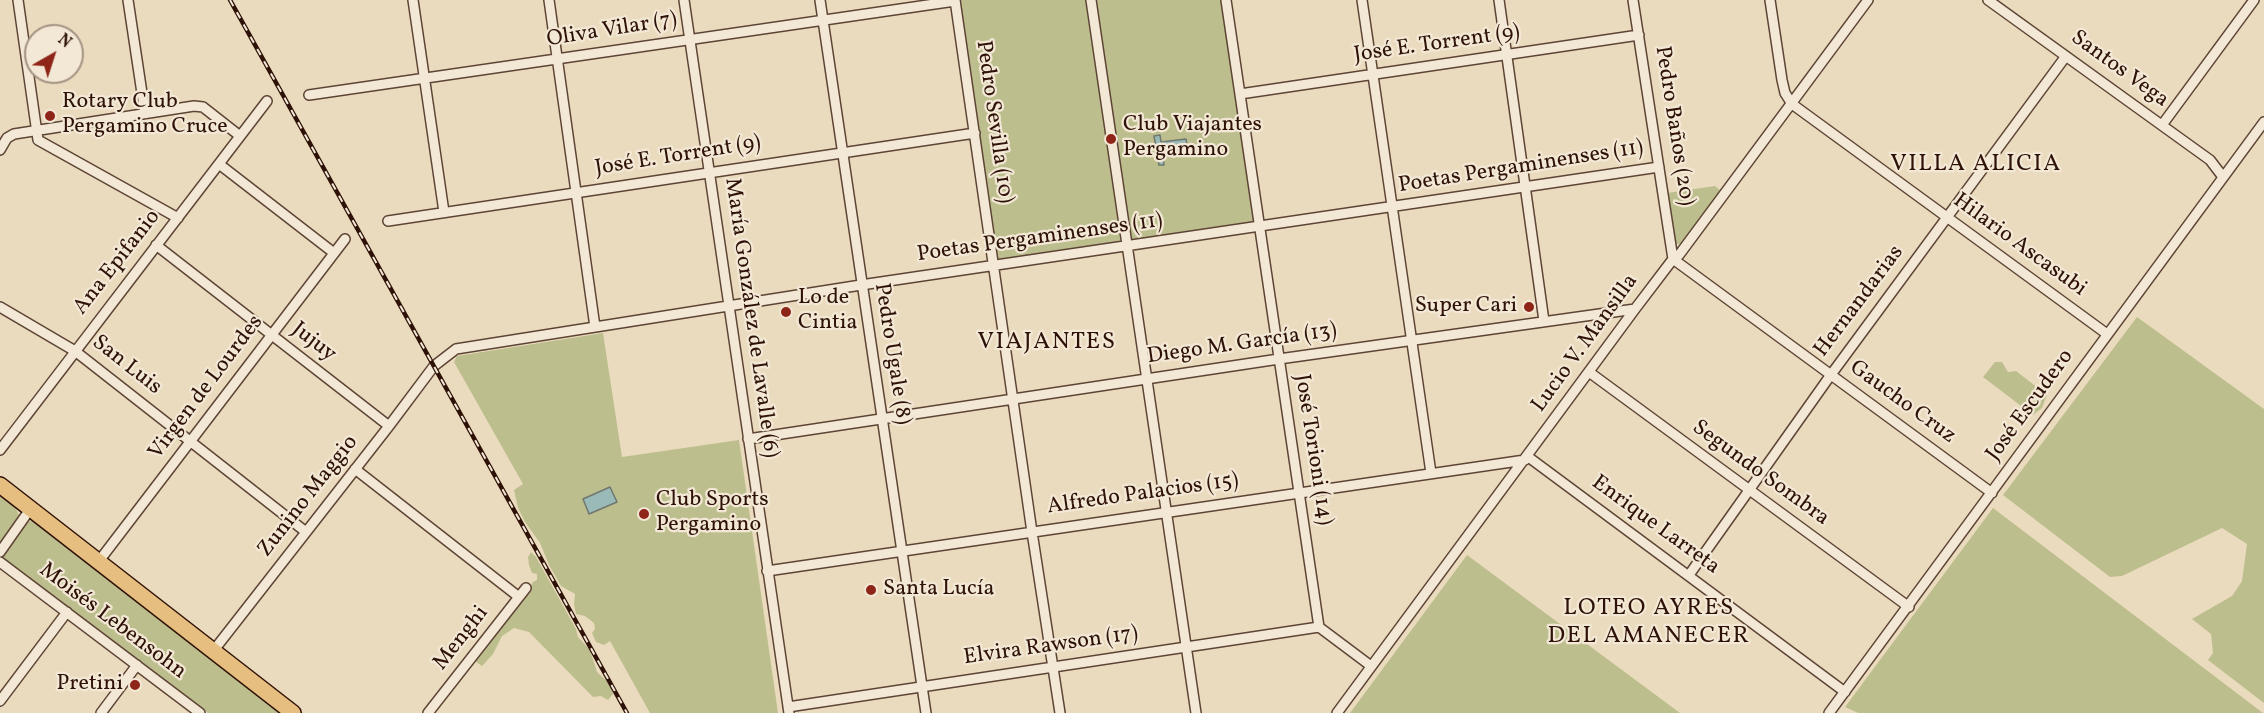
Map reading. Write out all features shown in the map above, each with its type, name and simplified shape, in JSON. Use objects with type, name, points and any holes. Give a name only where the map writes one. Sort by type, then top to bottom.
[{"type":"main road","points":[[0,485],[293,713]]},
{"type":"street","points":[[18,0],[38,140],[178,218]]},
{"type":"street","points":[[128,0],[145,114]]},
{"type":"street","points":[[412,0],[444,212]]},
{"type":"street","points":[[549,0],[596,327]]},
{"type":"street","name":"María González de Lavalle (6)","points":[[684,0],[789,710]]},
{"type":"street","name":"Pedro Ugale (8)","points":[[820,0],[926,713]]},
{"type":"street","name":"Oliva Vilar (7)","points":[[309,95],[955,0]]},
{"type":"street","name":"Pedro Sevilla (10)","points":[[955,0],[1060,713]]},
{"type":"street","points":[[1091,0],[1196,713]]},
{"type":"street","name":"José Torioni (14)","points":[[1226,0],[1319,627]]},
{"type":"street","points":[[1362,0],[1431,473]]},
{"type":"street","points":[[1498,0],[1544,321]]},
{"type":"street","name":"Pedro Baños (20)","points":[[1633,0],[1673,259]]},
{"type":"street","points":[[1770,0],[1782,80],[1785,93],[1792,104]]},
{"type":"street","name":"Lucio V. Mansilla","points":[[1337,713],[1635,309],[1673,259],[1679,255],[1869,0]]},
{"type":"street","name":"Santos Vega","points":[[1988,0],[2210,160],[2223,177]]},
{"type":"street","points":[[2162,125],[2254,0]]},
{"type":"street","name":"José E. Torrent (9)","points":[[1240,94],[1639,35]]},
{"type":"street","name":"Hernandarias","points":[[1689,575],[1830,376],[2066,56]]},
{"type":"street","name":"Ana Epifanio","points":[[0,450],[267,101]]},
{"type":"street","name":"Hilario Ascasubi","points":[[1792,104],[2107,334]]},
{"type":"street","points":[[0,150],[9,136],[36,130],[199,106],[240,136]]},
{"type":"street","name":"José Escudero","points":[[1829,713],[2264,122]]},
{"type":"street","name":"José E. Torrent (9)","points":[[388,221],[975,132]]},
{"type":"street","points":[[219,164],[334,253]]},
{"type":"street","name":"Poetas Pergaminenses (11)","points":[[434,366],[446,355],[460,348],[861,285],[1659,166]]},
{"type":"street","name":"Virgen de Lourdes","points":[[99,561],[345,239]]},
{"type":"street","name":"Jujuy","points":[[156,245],[389,426]]},
{"type":"street","name":"Gaucho Cruz","points":[[1673,259],[1992,493]]},
{"type":"street","name":"San Luis","points":[[0,307],[75,351],[306,532]]},
{"type":"street","name":"Diego M. García (13)","points":[[748,439],[1146,378],[1635,309]]},
{"type":"street","name":"Zunino Maggio","points":[[214,650],[434,366]]},
{"type":"street","name":"Segundo Sombra","points":[[1589,372],[1909,607]]},
{"type":"street","name":"Alfredo Palacios (15)","points":[[767,571],[1526,458]]},
{"type":"street","name":"Enrique Larreta","points":[[1526,458],[1689,575],[1845,692]]},
{"type":"street","points":[[355,470],[519,597]]},
{"type":"street","points":[[0,552],[32,508]]},
{"type":"street","name":"Moisés Lebensohn","points":[[0,561],[200,713]]},
{"type":"street","name":"Menghi","points":[[428,713],[526,588]]},
{"type":"street","points":[[0,701],[67,612]]},
{"type":"street","points":[[1319,627],[1371,666]]},
{"type":"street","name":"Elvira Rawson (17)","points":[[789,710],[922,686],[1319,627]]},
{"type":"street","points":[[101,713],[137,665]]},
{"type":"green space","name":"Club Viajantes Pergamino","points":[[958,0],[1222,0],[1231,43],[1230,59],[1255,219],[1253,223],[999,259],[996,255]]},
{"type":"green space","points":[[1715,186],[1721,191],[1682,244],[1675,244],[1667,193]]},
{"type":"green space","points":[[2137,317],[2264,409],[2264,703],[2208,660],[2213,653],[2211,634],[2192,619],[2232,596],[2242,581],[2247,544],[2222,528],[2122,576],[2110,577],[2003,495]]},
{"type":"green space","name":"Club Sports Pergamino","points":[[603,333],[622,457],[739,440],[778,713],[650,713],[610,641],[604,645],[596,642],[592,633],[595,629],[594,623],[585,616],[576,614],[575,594],[561,586],[540,543],[518,508],[514,490],[523,484],[454,362],[457,356]]},
{"type":"green space","points":[[1995,362],[2002,362],[2008,372],[2016,371],[2047,395],[2042,408],[2033,415],[1983,377]]},
{"type":"green space","points":[[0,497],[15,507],[19,515],[0,544]]},
{"type":"green space","points":[[1993,508],[2263,713],[1858,713],[1845,707]]},
{"type":"green space","points":[[31,521],[281,713],[208,713],[6,562],[3,553],[25,523]]},
{"type":"green space","points":[[531,552],[576,629],[578,637],[590,650],[597,672],[610,684],[613,694],[608,700],[601,696],[593,697],[529,632],[514,628],[502,636],[493,654],[482,666],[475,661],[497,629],[509,617],[518,602],[522,602],[533,582],[537,580],[537,574],[532,573],[529,565],[528,557]]},
{"type":"green space","points":[[1467,555],[1680,713],[1350,713]]},
{"type":"water","points":[[1160,135],[1161,142],[1186,139],[1188,153],[1163,157],[1164,165],[1159,165],[1154,136]]},
{"type":"water","points":[[610,487],[617,502],[589,514],[583,499]]},
{"type":"railway","points":[[230,0],[627,713]]},
{"type":"place","name":"Rotary Club Pergamino Cruce","points":[[50,116]]},
{"type":"place","name":"Club Viajantes Pergamino","points":[[1111,139]]},
{"type":"place","name":"Super Cari","points":[[1529,307]]},
{"type":"place","name":"Lo de Cintia","points":[[786,312]]},
{"type":"place","name":"Club Sports Pergamino","points":[[644,514]]},
{"type":"place","name":"Santa Lucía","points":[[871,590]]},
{"type":"place","name":"Pretini","points":[[135,685]]},
{"type":"district","name":"VILLA ALICIA","points":[[1976,166]]},
{"type":"district","name":"VIAJANTES","points":[[1047,344]]},
{"type":"district","name":"LOTEO AYRES DEL AMANECER","points":[[1649,624]]}]
